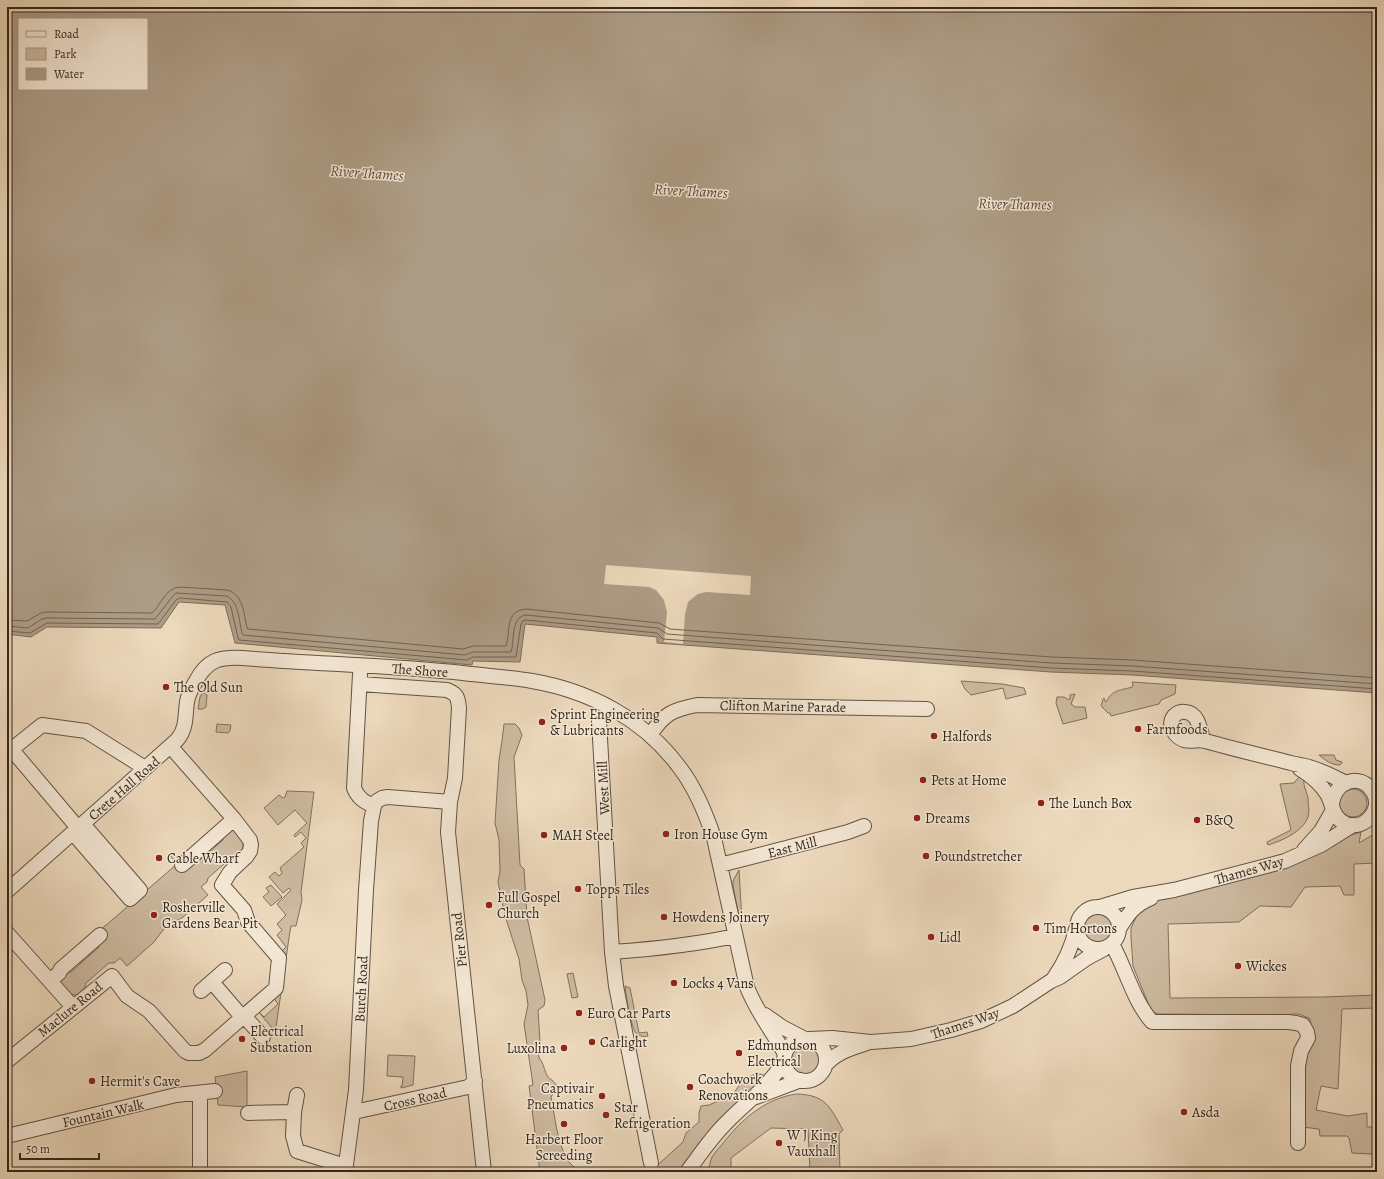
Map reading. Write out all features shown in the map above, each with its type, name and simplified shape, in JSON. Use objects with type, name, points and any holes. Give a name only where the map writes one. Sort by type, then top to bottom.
[{"type":"street","name":"The Shore","points":[[208,665],[222,658],[234,657],[445,671],[531,681],[560,687],[589,696],[625,717],[650,735]]},
{"type":"street","name":"Crete Hall Road","points":[[7,891],[178,740],[183,731],[187,700],[190,692],[199,675],[208,665]]},
{"type":"street","points":[[360,665],[354,788],[356,793],[360,798],[374,806],[377,801],[388,797],[450,802]]},
{"type":"street","name":"Pier Road","points":[[360,684],[446,690],[454,692],[459,699],[455,778],[450,802],[448,832],[484,1172]]},
{"type":"street","name":"Clifton Marine Parade","points":[[650,735],[657,724],[666,715],[676,709],[697,704],[927,709]]},
{"type":"street","name":"West Mill","points":[[599,720],[612,952],[616,986],[651,1163]]},
{"type":"street","points":[[78,828],[130,898],[140,890],[78,828],[8,749],[42,725],[86,731],[145,768]]},
{"type":"street","points":[[650,735],[680,768],[690,783],[707,818],[714,838],[735,936],[747,987],[752,1001],[785,1057],[786,1067],[789,1073],[794,1078],[801,1080],[815,1078],[821,1074],[827,1058],[823,1047],[819,1043],[782,1028],[758,1010]]},
{"type":"street","points":[[1203,740],[1276,758],[1292,764],[1310,767],[1352,782],[1366,784],[1375,796],[1376,809],[1372,816],[1367,821],[1360,824],[1346,824],[1340,821],[1327,794],[1318,783],[1308,774],[1292,764]]},
{"type":"street","points":[[171,746],[250,840],[251,848],[246,857],[230,872],[222,885],[244,910],[248,922],[279,959],[275,989],[244,1017]]},
{"type":"street","points":[[1332,807],[1332,798],[1339,786],[1352,782],[1377,780]]},
{"type":"street","name":"Burch Road","points":[[345,1169],[356,1090],[366,890],[374,806]]},
{"type":"street","name":"Thames Way","points":[[1301,853],[1321,831],[1332,807]]},
{"type":"street","points":[[182,865],[234,820]]},
{"type":"street","name":"Thames Way","points":[[1100,907],[1133,897],[1174,890],[1285,861],[1321,845],[1353,825]]},
{"type":"street","name":"East Mill","points":[[720,864],[848,832],[864,826]]},
{"type":"street","name":"Thames Way","points":[[1119,929],[1135,906],[1174,890]]},
{"type":"street","points":[[1100,907],[1111,912],[1116,917],[1119,929],[1118,936],[1108,946],[1097,950],[1085,946],[1080,941],[1076,929],[1077,923],[1083,913],[1088,909],[1100,907]]},
{"type":"street","name":"Thames Way","points":[[1051,981],[1064,963],[1072,944],[1076,929]]},
{"type":"street","points":[[7,933],[73,1007]]},
{"type":"street","points":[[50,981],[100,935]]},
{"type":"street","points":[[612,952],[665,948],[702,943],[735,936]]},
{"type":"street","points":[[1108,946],[1120,960],[1142,1011],[1152,1022],[1296,1022],[1303,1025],[1307,1032],[1308,1038],[1301,1051],[1298,1066],[1298,1143]]},
{"type":"street","name":"Thames Way","points":[[826,1064],[834,1056],[843,1051],[871,1042],[927,1036],[981,1021],[1013,1006],[1108,946]]},
{"type":"street","points":[[201,991],[225,970]]},
{"type":"street","name":"Maclure Road","points":[[7,1061],[112,976],[129,998],[149,1011],[181,1047],[189,1053],[199,1053],[204,1051],[244,1017]]},
{"type":"street","points":[[212,982],[263,1038]]},
{"type":"street","points":[[687,1172],[726,1123],[754,1098],[778,1072],[788,1048],[792,1043],[806,1038]]},
{"type":"street","name":"Thames Way","points":[[806,1038],[832,1038],[871,1042]]},
{"type":"street","name":"Cross Road","points":[[354,1112],[468,1087],[475,1080]]},
{"type":"street","points":[[754,1098],[801,1080]]},
{"type":"street","name":"Fountain Walk","points":[[7,1136],[176,1096],[215,1091]]},
{"type":"street","points":[[200,1093],[200,1166]]},
{"type":"street","points":[[297,1095],[294,1112],[293,1136],[297,1151],[345,1169]]},
{"type":"street","points":[[248,1113],[294,1112]]},
{"type":"green space","points":[[961,681],[1002,684],[1024,688],[1026,694],[1006,699],[1003,688],[971,695],[965,689]]},
{"type":"green space","points":[[1132,682],[1176,685],[1175,694],[1161,700],[1159,704],[1111,716],[1110,713],[1102,707],[1102,701],[1104,698],[1106,702],[1111,695],[1117,691],[1132,687]]},
{"type":"green space","points":[[204,690],[204,693],[207,695],[206,707],[203,709],[198,709],[200,697]]},
{"type":"green space","points":[[1075,694],[1071,704],[1075,707],[1085,707],[1087,718],[1063,724],[1056,703],[1057,697],[1064,697],[1069,700],[1070,695]]},
{"type":"green space","points":[[217,724],[231,725],[230,731],[228,733],[216,732]]},
{"type":"green space","points":[[504,724],[515,724],[519,728],[522,735],[514,757],[520,865],[524,869],[527,917],[545,1000],[544,1006],[538,1010],[540,1042],[538,1045],[539,1058],[548,1077],[557,1087],[551,1097],[557,1130],[562,1147],[569,1162],[581,1172],[540,1172],[529,1086],[533,1085],[524,1024],[528,1005],[526,991],[522,980],[519,959],[505,916],[498,882],[500,871],[499,840],[495,823],[499,760]]},
{"type":"green space","points":[[1319,755],[1334,755],[1336,760],[1342,763],[1340,765],[1331,763]]},
{"type":"green space","points":[[1299,777],[1304,780],[1308,798],[1308,817],[1297,831],[1268,845],[1267,842],[1291,830],[1280,784],[1294,783]]},
{"type":"green space","points":[[1353,789],[1363,793],[1367,803],[1363,813],[1353,817],[1343,813],[1339,803],[1343,793]]},
{"type":"green space","points":[[287,791],[314,792],[301,892],[302,900],[296,926],[291,926],[276,1027],[269,1037],[267,1034],[272,1028],[258,1011],[264,1017],[278,1004],[273,997],[281,952],[286,947],[277,935],[282,930],[277,924],[286,915],[277,904],[291,890],[289,888],[283,893],[269,877],[275,872],[279,876],[282,873],[280,868],[304,847],[301,843],[306,838],[301,832],[295,837],[294,835],[307,823],[295,810],[278,825],[264,808],[279,795],[283,798],[285,797]]},
{"type":"green space","points":[[1377,825],[1377,863],[1354,864],[1354,895],[1344,895],[1340,886],[1305,887],[1291,907],[1260,906],[1239,922],[1168,924],[1170,998],[1323,997],[1377,995],[1377,1008],[1342,1009],[1338,1089],[1321,1086],[1316,1110],[1348,1116],[1367,1113],[1367,1127],[1377,1127],[1377,1159],[1371,1154],[1352,1153],[1349,1138],[1347,1136],[1320,1136],[1319,1129],[1302,1127],[1305,1058],[1315,1035],[1309,1018],[1299,1014],[1282,1016],[1159,1014],[1153,1012],[1133,966],[1131,928],[1138,913],[1154,901],[1319,853],[1351,835],[1361,832],[1359,843],[1374,834]]},
{"type":"green space","points":[[232,828],[243,843],[243,849],[236,857],[231,858],[208,878],[207,882],[201,887],[208,895],[182,918],[163,930],[154,942],[127,966],[120,958],[114,963],[109,963],[86,983],[81,992],[76,995],[70,994],[58,979],[66,972],[71,972],[99,947],[98,932],[177,864],[169,854],[171,852],[185,868],[196,863],[223,840],[223,835]]},
{"type":"green space","points":[[739,870],[741,923],[733,886],[733,881]]},
{"type":"green space","points":[[271,885],[282,897],[271,906],[263,897],[269,892],[266,888]]},
{"type":"green space","points":[[1098,913],[1109,917],[1113,928],[1109,939],[1098,943],[1087,939],[1083,928],[1087,917]]},
{"type":"green space","points":[[573,973],[578,997],[572,998],[567,974]]},
{"type":"green space","points":[[625,986],[630,988],[639,1033],[647,1032],[648,1036],[640,1036],[634,1030]]},
{"type":"green space","points":[[805,1045],[816,1049],[820,1060],[816,1071],[805,1075],[794,1071],[790,1060],[794,1049]]},
{"type":"green space","points":[[388,1055],[415,1056],[413,1085],[401,1088],[403,1077],[387,1076]]},
{"type":"green space","points":[[247,1071],[247,1107],[218,1105],[215,1077]]},
{"type":"green space","points":[[761,1074],[767,1077],[680,1172],[650,1172],[683,1142],[686,1133],[699,1122],[701,1106],[709,1105],[733,1094],[744,1079],[753,1075]]},
{"type":"green space","points":[[797,1094],[815,1097],[821,1100],[830,1109],[843,1130],[839,1134],[840,1172],[810,1172],[808,1129],[771,1128],[731,1158],[731,1172],[708,1172],[713,1155],[739,1125],[765,1105],[786,1096]]},
{"type":"water","name":"River Thames","points":[[7,7],[1377,7],[1377,693],[1132,675],[1051,672],[657,643],[657,637],[525,624],[520,662],[473,661],[472,665],[235,643],[225,605],[179,602],[161,628],[47,627],[31,637],[7,634]]},
{"type":"pier","points":[[606,565],[751,576],[750,595],[706,592],[698,594],[688,602],[685,614],[683,644],[664,642],[667,612],[664,600],[656,590],[649,587],[604,584]]},
{"type":"place","name":"The Old Sun","points":[[166,687]]},
{"type":"place","name":"Sprint Engineering & Lubricants","points":[[542,722]]},
{"type":"place","name":"Farmfoods","points":[[1138,729]]},
{"type":"place","name":"Halfords","points":[[934,736]]},
{"type":"place","name":"Pets at Home","points":[[923,780]]},
{"type":"place","name":"The Lunch Box","points":[[1041,803]]},
{"type":"place","name":"Dreams","points":[[917,818]]},
{"type":"place","name":"B&Q","points":[[1197,820]]},
{"type":"place","name":"Iron House Gym","points":[[666,834]]},
{"type":"place","name":"MAH Steel","points":[[544,835]]},
{"type":"place","name":"Poundstretcher","points":[[926,856]]},
{"type":"place","name":"Cable Wharf","points":[[159,858]]},
{"type":"place","name":"Topps Tiles","points":[[578,889]]},
{"type":"place","name":"Full Gospel Church","points":[[489,905]]},
{"type":"place","name":"Rosherville Gardens Bear Pit","points":[[154,915]]},
{"type":"place","name":"Howdens Joinery","points":[[664,917]]},
{"type":"place","name":"Tim Hortons","points":[[1036,928]]},
{"type":"place","name":"Lidl","points":[[931,937]]},
{"type":"place","name":"Wickes","points":[[1238,966]]},
{"type":"place","name":"Locks 4 Vans","points":[[674,983]]},
{"type":"place","name":"Euro Car Parts","points":[[579,1013]]},
{"type":"place","name":"Electrical Substation","points":[[242,1039]]},
{"type":"place","name":"Carlight","points":[[592,1042]]},
{"type":"place","name":"Luxolina","points":[[564,1048]]},
{"type":"place","name":"Edmundson Electrical","points":[[739,1053]]},
{"type":"place","name":"Hermit's Cave","points":[[92,1081]]},
{"type":"place","name":"Coachwork Renovations","points":[[690,1087]]},
{"type":"place","name":"Captivair Pneumatics","points":[[602,1096]]},
{"type":"place","name":"Asda","points":[[1184,1112]]},
{"type":"place","name":"Star Refrigeration","points":[[606,1115]]},
{"type":"place","name":"Harbert Floor Screeding","points":[[564,1124]]},
{"type":"place","name":"W J King Vauxhall","points":[[779,1143]]}]
